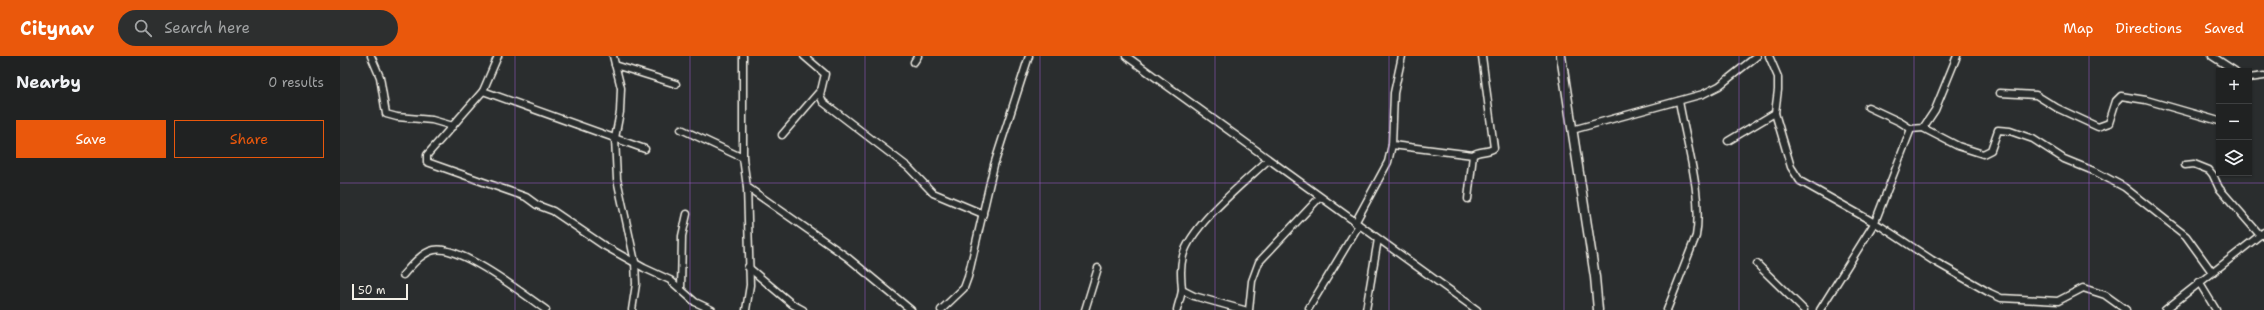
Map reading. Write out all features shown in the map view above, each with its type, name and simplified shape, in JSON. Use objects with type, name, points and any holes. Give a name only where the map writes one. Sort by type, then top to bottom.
[{"type":"street","points":[[371,56],[380,77],[386,114],[391,116],[432,120],[453,126]]},
{"type":"street","points":[[498,56],[483,91],[427,155],[427,162],[526,197],[537,206],[553,211],[635,262],[670,280],[695,302],[712,310]]},
{"type":"street","points":[[612,56],[621,88],[620,112],[615,138],[617,179],[635,262],[636,284],[632,310]]},
{"type":"street","points":[[743,56],[743,158],[747,187],[748,268],[750,285],[746,310]]},
{"type":"street","points":[[804,56],[825,74],[821,91],[823,102],[908,167],[933,193],[983,214]]},
{"type":"street","points":[[914,62],[918,56]]},
{"type":"street","points":[[942,310],[964,288],[994,165],[1029,56]]},
{"type":"street","points":[[1126,56],[1477,310]]},
{"type":"street","points":[[1309,308],[1357,224],[1383,173],[1392,145],[1394,94],[1402,56]]},
{"type":"street","points":[[1392,145],[1473,155],[1479,151],[1491,150],[1494,148],[1482,56]]},
{"type":"street","points":[[1561,56],[1594,270],[1598,310]]},
{"type":"street","points":[[1572,130],[1679,102],[1711,91],[1757,56]]},
{"type":"street","points":[[1769,56],[1778,77],[1775,113],[1790,167],[1795,176],[1834,201],[1875,222],[1966,280],[2001,298],[2058,301],[2083,288],[2105,295],[2126,310]]},
{"type":"street","points":[[1923,128],[1937,105],[1957,56]]},
{"type":"street","points":[[2212,56],[2230,68]]},
{"type":"street","points":[[615,65],[676,84]]},
{"type":"street","points":[[2252,78],[2264,76]]},
{"type":"street","points":[[483,91],[645,149]]},
{"type":"street","points":[[782,135],[821,91]]},
{"type":"street","points":[[2000,93],[2036,95],[2057,108],[2098,127],[2109,123],[2116,101],[2121,96],[2146,100],[2216,120]]},
{"type":"street","points":[[1667,310],[1696,236],[1698,223],[1698,201],[1679,102]]},
{"type":"street","points":[[1868,108],[1900,122],[1911,129],[1923,128],[1958,146],[1983,154],[1991,150],[1998,130],[2010,131],[2033,139],[2064,159],[2096,172],[2124,187],[2186,236],[2212,272]]},
{"type":"street","points":[[1728,141],[1775,113]]},
{"type":"street","points":[[681,128],[743,158]]},
{"type":"street","points":[[1820,310],[1875,222],[1911,129]]},
{"type":"street","points":[[1468,199],[1473,155]]},
{"type":"street","points":[[1176,310],[1182,290],[1181,270],[1188,243],[1213,213],[1268,160]]},
{"type":"street","points":[[2165,310],[2262,233],[2219,188],[2213,175],[2202,167],[2185,164]]},
{"type":"street","points":[[747,187],[846,257],[911,310]]},
{"type":"street","points":[[1249,310],[1252,281],[1259,262],[1320,197]]},
{"type":"street","points":[[681,290],[682,236],[687,214]]},
{"type":"street","points":[[1366,310],[1378,239]]},
{"type":"street","points":[[403,275],[420,258],[432,250],[454,253],[486,268],[546,310]]},
{"type":"street","points":[[1757,264],[1804,310]]},
{"type":"street","points":[[748,268],[792,304],[803,310]]},
{"type":"street","points":[[1086,310],[1098,268]]},
{"type":"street","points":[[2199,282],[2216,310]]},
{"type":"street","points":[[1182,290],[1194,296],[1244,310]]}]
